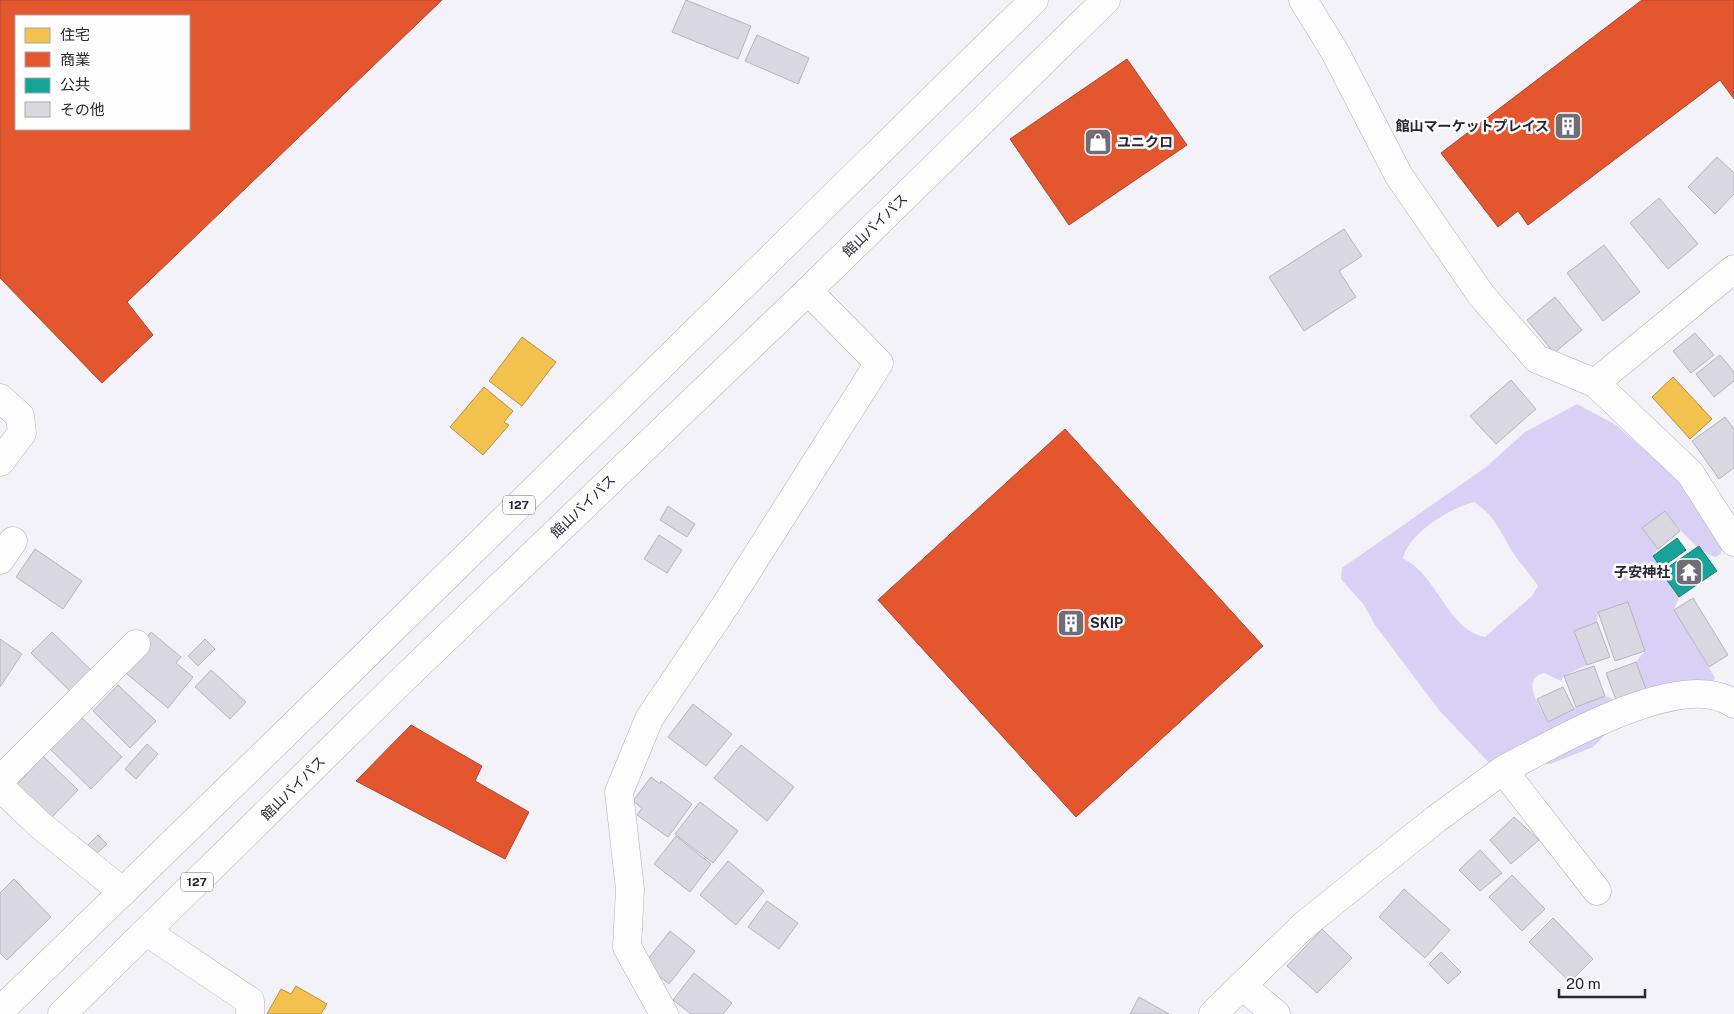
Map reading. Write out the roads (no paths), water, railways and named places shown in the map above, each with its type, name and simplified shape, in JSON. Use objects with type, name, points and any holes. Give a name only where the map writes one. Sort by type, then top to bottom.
[{"type":"main road","name":"127","points":[[9,1008],[123,892],[1034,0]]},
{"type":"main road","name":"館山バイパス","points":[[62,1014],[393,689],[808,291],[1106,0]]},
{"type":"main road","points":[[1303,0],[1335,52],[1399,176],[1482,296],[1536,359],[1595,382],[1690,473],[1734,542]]},
{"type":"main road","points":[[1595,382],[1734,270]]},
{"type":"main road","points":[[664,1014],[628,948],[630,889],[619,792],[649,719],[725,606],[879,363],[808,291]]},
{"type":"main road","points":[[0,398],[20,416],[22,433],[0,462]]},
{"type":"main road","points":[[0,780],[136,644]]},
{"type":"main road","points":[[1213,1014],[1303,926],[1436,819],[1503,770],[1625,710],[1685,693],[1725,697],[1734,704]]},
{"type":"main road","points":[[1503,770],[1597,891]]},
{"type":"main road","points":[[0,787],[40,825],[123,892]]},
{"type":"main road","points":[[147,932],[250,1001],[250,1014]]},
{"type":"main road","points":[[1242,986],[1276,1014]]},
{"type":"place","name":"館山マーケットプレイス","points":[[1568,126]]},
{"type":"place","name":"ユニクロ","points":[[1098,142]]},
{"type":"place","name":"子安神社","points":[[1689,572]]},
{"type":"place","name":"SKIP","points":[[1071,623]]}]
